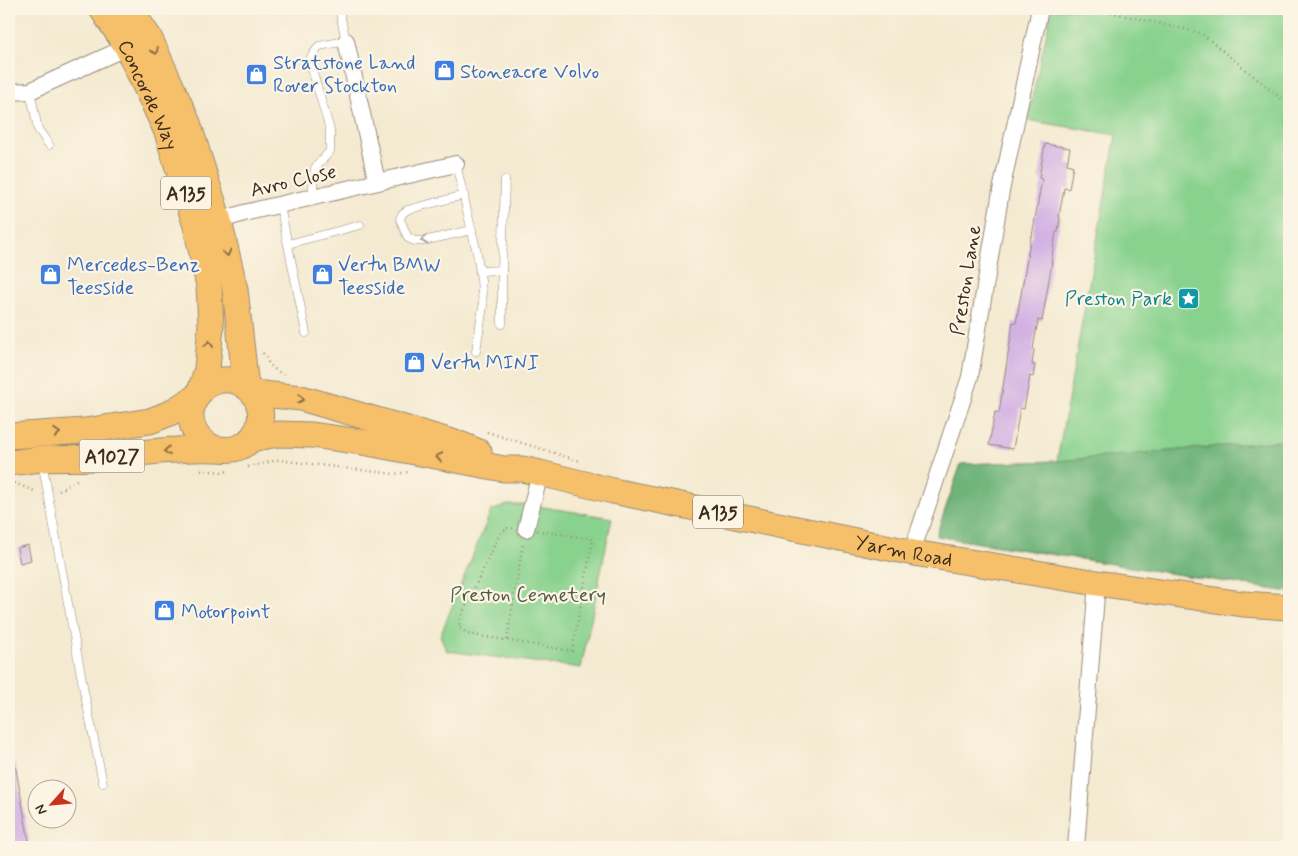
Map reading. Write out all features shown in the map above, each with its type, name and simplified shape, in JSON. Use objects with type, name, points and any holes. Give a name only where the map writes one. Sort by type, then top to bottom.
[{"type":"main road","name":"Concorde Way","points":[[102,9],[127,47],[167,132],[196,226],[209,286],[211,326],[207,369],[198,394]]},
{"type":"main road","name":"Concorde Way","points":[[130,9],[149,37],[188,123],[219,221],[233,276],[249,390]]},
{"type":"main road","points":[[221,380],[238,382],[249,390],[258,402],[260,422],[257,431],[246,444],[231,450],[216,449],[200,440],[192,424],[191,414],[192,405],[198,394],[213,382],[221,380]]},
{"type":"main road","name":"A135","points":[[249,390],[301,398],[462,445],[531,471]]},
{"type":"main road","name":"A1027","points":[[9,436],[85,431],[150,421],[170,413],[198,394]]},
{"type":"main road","name":"A135","points":[[251,439],[278,434],[312,435],[504,469],[531,471]]},
{"type":"main road","name":"A1027","points":[[9,463],[175,450],[216,449]]},
{"type":"main road","name":"Yarm Road","points":[[531,471],[914,553],[1097,583],[1243,604],[1289,607]]},
{"type":"street","name":"Preston Lane","points":[[914,553],[916,540],[970,377],[1001,191],[1040,9]]},
{"type":"street","points":[[346,41],[377,182]]},
{"type":"street","points":[[9,92],[30,91],[127,47]]},
{"type":"street","name":"Avro Close","points":[[219,221],[244,213],[456,164]]},
{"type":"street","points":[[526,529],[531,471]]},
{"type":"street","points":[[1076,847],[1097,583]]},
{"type":"lane","points":[[312,198],[315,168],[330,151],[330,130],[312,69],[312,57],[319,46],[346,41],[341,9]]},
{"type":"lane","points":[[30,91],[38,129],[49,145]]},
{"type":"lane","points":[[456,164],[480,271],[483,306],[476,351]]},
{"type":"lane","points":[[502,324],[505,180]]},
{"type":"lane","points":[[464,195],[407,210],[400,219],[408,238],[415,241],[423,241],[472,230]]},
{"type":"lane","points":[[280,206],[306,333]]},
{"type":"lane","points":[[288,244],[360,226]]},
{"type":"lane","points":[[480,271],[502,270]]},
{"type":"lane","points":[[42,459],[84,691],[103,783]]},
{"type":"path","points":[[1096,9],[1201,33],[1289,105]]},
{"type":"path","points":[[263,353],[269,365],[277,372],[290,378]]},
{"type":"path","points":[[485,432],[586,463]]},
{"type":"path","points":[[241,468],[278,460],[394,474],[413,472]]},
{"type":"path","points":[[196,470],[223,472],[232,470]]},
{"type":"path","points":[[9,481],[26,486],[49,497],[78,479]]},
{"type":"path","points":[[508,528],[526,529],[593,539],[572,651],[468,634],[459,626],[460,619],[499,535],[508,528]]},
{"type":"path","points":[[507,640],[526,529]]},
{"type":"green space","name":"Preston Park","points":[[1052,9],[1289,9],[1289,592],[936,536],[961,464],[1057,461],[1116,135],[1027,120]]},
{"type":"green space","points":[[1289,440],[1289,592],[936,536],[961,464],[1057,461]]},
{"type":"green space","name":"Preston Cemetery","points":[[507,505],[531,505],[612,518],[581,668],[447,651],[440,636],[491,511]]},
{"type":"building","points":[[1045,144],[1070,148],[1067,164],[1073,166],[1069,189],[1064,188],[1042,321],[1038,320],[1033,349],[1032,365],[1035,365],[1033,377],[1030,376],[1024,409],[1020,408],[1013,449],[989,445],[995,412],[999,413],[1013,322],[1016,323],[1042,179],[1039,178]]},
{"type":"building","points":[[28,545],[31,560],[20,563],[17,548]]},
{"type":"building","points":[[9,764],[15,764],[30,847],[9,847]]},
{"type":"place","name":"Stoneacre Volvo","points":[[444,71]]},
{"type":"place","name":"Stratstone Land Rover Stockton","points":[[257,74]]},
{"type":"place","name":"Mercedes-Benz Teesside","points":[[51,275]]},
{"type":"place","name":"Vertu BMW Teesside","points":[[322,275]]},
{"type":"place","name":"Preston Park","points":[[1188,298]]},
{"type":"place","name":"Vertu MINI","points":[[415,362]]},
{"type":"place","name":"Motorpoint","points":[[165,611]]}]
